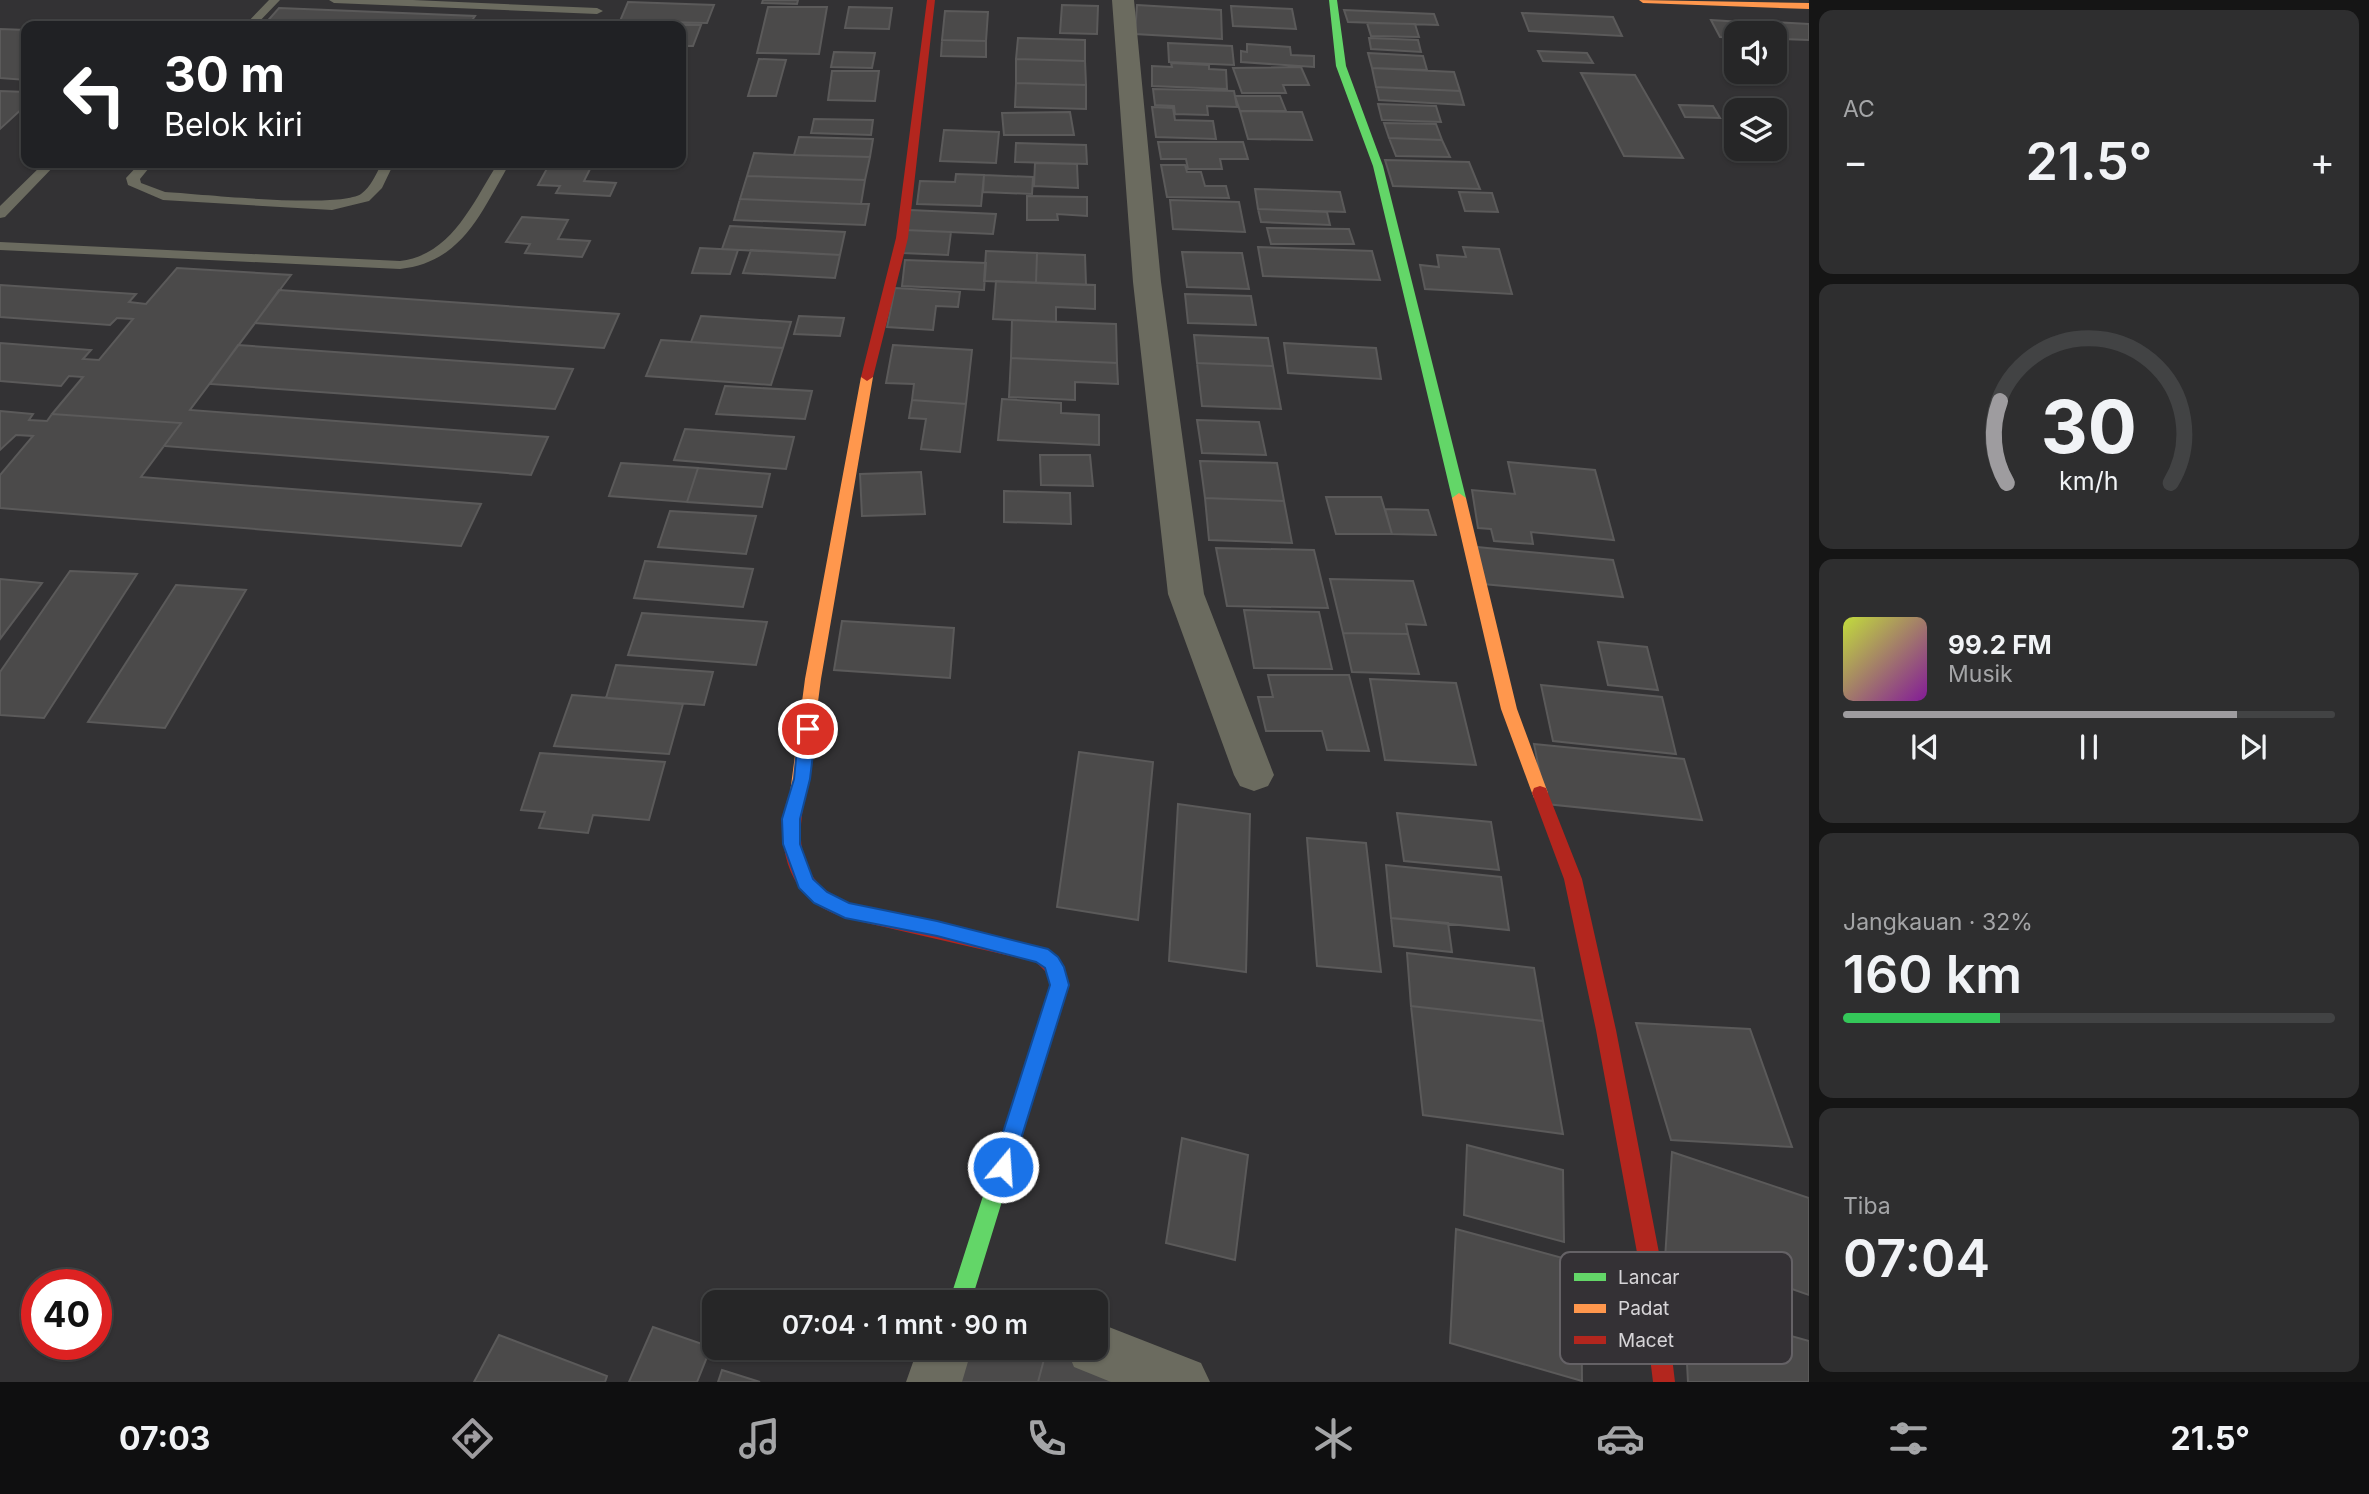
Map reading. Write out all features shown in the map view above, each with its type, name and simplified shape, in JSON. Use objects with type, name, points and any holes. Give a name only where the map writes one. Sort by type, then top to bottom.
[{"type":"street","points":[[931,0],[902,238],[863,393],[813,679],[802,779],[791,819],[791,844],[806,883],[821,898],[845,910],[1041,955],[1051,962],[1058,973],[1060,985],[969,1290]]},
{"type":"street","points":[[1124,0],[1154,344],[1186,594],[1254,775]]},
{"type":"street","points":[[1333,0],[1340,66],[1378,166],[1398,241],[1509,709],[1573,879],[1606,1030],[1648,1252]]},
{"type":"street","points":[[1643,0],[1809,6]]},
{"type":"street","points":[[1108,1354],[1182,1382]]},
{"type":"street","points":[[934,1382],[941,1360]]},
{"type":"street","points":[[1662,1364],[1664,1382]]},
{"type":"lane","points":[[254,21],[275,0]]},
{"type":"lane","points":[[334,0],[597,11]]},
{"type":"lane","points":[[591,21],[604,0]]},
{"type":"lane","points":[[0,214],[46,168]]},
{"type":"lane","points":[[142,168],[133,178],[135,185],[163,196],[332,206],[364,198],[375,188],[385,168]]},
{"type":"lane","points":[[0,247],[400,265],[422,262],[439,254],[462,230],[501,168]]},
{"type":"building","points":[[763,0],[798,0],[797,4],[762,3]]},
{"type":"building","points":[[628,2],[714,5],[707,23],[620,21]]},
{"type":"building","points":[[1062,5],[1098,6],[1097,34],[1060,33]]},
{"type":"building","points":[[1137,5],[1221,10],[1222,39],[1135,34]]},
{"type":"building","points":[[1231,6],[1292,9],[1296,29],[1233,26]]},
{"type":"building","points":[[768,7],[827,7],[819,54],[757,53]]},
{"type":"building","points":[[849,7],[892,8],[889,29],[845,28]]},
{"type":"building","points":[[279,8],[475,16],[472,21],[267,21]]},
{"type":"building","points":[[1344,10],[1434,14],[1438,25],[1348,22]]},
{"type":"building","points":[[945,11],[988,12],[986,41],[942,40]]},
{"type":"building","points":[[1522,13],[1613,17],[1622,36],[1529,31]]},
{"type":"building","points":[[1711,20],[1726,21],[1724,21],[1724,37],[1720,37]]},
{"type":"building","points":[[1367,23],[1415,24],[1419,37],[1371,36]]},
{"type":"building","points":[[1787,23],[1809,24],[1809,40],[1787,39]]},
{"type":"building","points":[[686,25],[701,25],[693,46],[686,46]]},
{"type":"building","points":[[0,29],[21,30],[21,80],[0,78]]},
{"type":"building","points":[[1018,38],[1085,40],[1085,61],[1016,59]]},
{"type":"building","points":[[1369,38],[1418,40],[1421,52],[1371,49]]},
{"type":"building","points":[[942,40],[986,41],[986,57],[941,56]]},
{"type":"building","points":[[1168,43],[1232,46],[1234,65],[1169,62]]},
{"type":"building","points":[[1247,44],[1290,47],[1291,55],[1314,56],[1314,67],[1241,62],[1241,51],[1247,52]]},
{"type":"building","points":[[1538,51],[1587,53],[1593,63],[1543,61]]},
{"type":"building","points":[[834,52],[875,53],[872,68],[831,67]]},
{"type":"building","points":[[1368,53],[1423,56],[1427,70],[1372,68]]},
{"type":"building","points":[[759,59],[786,60],[776,96],[748,96]]},
{"type":"building","points":[[1016,59],[1085,61],[1086,85],[1016,83]]},
{"type":"building","points":[[1171,63],[1209,65],[1209,69],[1226,70],[1227,89],[1152,86],[1152,66],[1172,67]]},
{"type":"building","points":[[1301,67],[1309,85],[1283,85],[1286,93],[1242,93],[1233,68]]},
{"type":"building","points":[[1372,68],[1454,72],[1460,91],[1376,87]]},
{"type":"building","points":[[832,71],[879,71],[875,101],[828,100]]},
{"type":"building","points":[[1581,73],[1635,75],[1683,158],[1624,156]]},
{"type":"building","points":[[1016,83],[1086,85],[1086,109],[1015,107]]},
{"type":"building","points":[[1376,87],[1460,91],[1464,105],[1379,100]]},
{"type":"building","points":[[1153,89],[1234,91],[1237,107],[1207,106],[1208,115],[1175,114],[1174,106],[1155,105]]},
{"type":"building","points":[[0,91],[21,92],[21,110],[0,129]]},
{"type":"building","points":[[1235,96],[1280,96],[1286,111],[1240,111]]},
{"type":"building","points":[[1378,104],[1436,106],[1441,122],[1382,120]]},
{"type":"building","points":[[1679,105],[1713,106],[1720,118],[1685,117]]},
{"type":"building","points":[[1152,107],[1173,108],[1175,120],[1213,121],[1216,139],[1156,137]]},
{"type":"building","points":[[1240,111],[1302,112],[1312,140],[1248,139]]},
{"type":"building","points":[[1070,112],[1074,135],[1004,135],[1002,113]]},
{"type":"building","points":[[814,119],[873,120],[871,135],[811,133]]},
{"type":"building","points":[[1384,123],[1436,124],[1442,140],[1389,138]]},
{"type":"building","points":[[944,130],[999,132],[996,163],[940,161]]},
{"type":"building","points":[[799,137],[873,139],[870,157],[794,155]]},
{"type":"building","points":[[1389,138],[1442,140],[1450,157],[1396,156]]},
{"type":"building","points":[[1158,142],[1243,142],[1248,159],[1220,159],[1222,169],[1188,169],[1186,159],[1161,159]]},
{"type":"building","points":[[1016,143],[1086,145],[1087,164],[1015,162]]},
{"type":"building","points":[[754,153],[870,157],[865,180],[747,176]]},
{"type":"building","points":[[1385,160],[1469,162],[1480,189],[1393,186]]},
{"type":"building","points":[[1035,163],[1077,164],[1078,188],[1034,186]]},
{"type":"building","points":[[1161,165],[1185,165],[1187,172],[1201,172],[1205,186],[1226,186],[1229,198],[1167,197]]},
{"type":"building","points":[[547,168],[590,168],[584,181],[616,183],[610,196],[556,193],[560,186],[538,185]]},
{"type":"building","points":[[956,174],[984,175],[981,206],[917,204],[920,181],[955,182]]},
{"type":"building","points":[[984,175],[1033,177],[1032,194],[983,192]]},
{"type":"building","points":[[747,176],[865,180],[861,204],[740,199]]},
{"type":"building","points":[[1255,189],[1340,192],[1345,212],[1258,209]]},
{"type":"building","points":[[1459,192],[1492,193],[1498,212],[1465,211]]},
{"type":"building","points":[[1027,196],[1087,197],[1087,216],[1057,214],[1058,220],[1027,220]]},
{"type":"building","points":[[740,199],[869,204],[865,225],[734,220]]},
{"type":"building","points":[[1170,200],[1239,202],[1245,232],[1173,229]]},
{"type":"building","points":[[1258,209],[1327,212],[1330,225],[1261,222]]},
{"type":"building","points":[[910,210],[996,214],[993,234],[906,230]]},
{"type":"building","points":[[522,217],[568,220],[558,239],[590,241],[582,257],[525,253],[530,244],[506,242]]},
{"type":"building","points":[[730,226],[845,232],[840,255],[722,249]]},
{"type":"building","points":[[1267,228],[1349,229],[1354,244],[1271,244]]},
{"type":"building","points":[[906,230],[951,232],[948,255],[903,253]]},
{"type":"building","points":[[1258,247],[1372,251],[1380,280],[1263,276]]},
{"type":"building","points":[[1463,247],[1499,249],[1512,294],[1425,289],[1420,265],[1439,267],[1437,255],[1466,257]]},
{"type":"building","points":[[700,248],[738,250],[730,274],[692,273]]},
{"type":"building","points":[[751,250],[840,255],[835,278],[743,273]]},
{"type":"building","points":[[986,251],[1037,253],[1036,283],[984,281]]},
{"type":"building","points":[[1182,252],[1242,253],[1249,289],[1187,287]]},
{"type":"building","points":[[1037,253],[1085,255],[1086,285],[1036,283]]},
{"type":"building","points":[[905,260],[986,263],[984,290],[902,286]]},
{"type":"building","points":[[177,268],[291,275],[190,410],[548,437],[531,475],[164,446],[181,423],[52,414],[83,377],[69,376],[61,386],[0,381],[0,343],[91,350],[83,359],[99,360],[133,319],[117,318],[110,325],[0,317],[0,285],[136,294],[129,302],[146,304]]},
{"type":"building","points":[[996,281],[1095,285],[1095,309],[1056,307],[1056,322],[993,319]]},
{"type":"building","points":[[895,288],[960,292],[958,307],[936,306],[933,330],[887,327]]},
{"type":"building","points":[[279,290],[619,314],[604,348],[255,323]]},
{"type":"building","points":[[1185,294],[1251,296],[1256,325],[1188,323]]},
{"type":"building","points":[[701,316],[791,322],[783,348],[691,342]]},
{"type":"building","points":[[799,316],[844,318],[840,336],[794,334]]},
{"type":"building","points":[[1012,320],[1116,324],[1117,363],[1011,358]]},
{"type":"building","points":[[1194,335],[1268,338],[1273,366],[1197,363]]},
{"type":"building","points":[[661,340],[783,348],[771,385],[646,376]]},
{"type":"building","points":[[1284,343],[1376,348],[1381,379],[1288,373]]},
{"type":"building","points":[[238,345],[573,369],[555,409],[210,384]]},
{"type":"building","points":[[893,345],[972,350],[966,404],[912,400],[914,384],[886,383]]},
{"type":"building","points":[[1011,358],[1117,363],[1118,384],[1075,382],[1075,400],[1009,397]]},
{"type":"building","points":[[1197,363],[1273,366],[1281,409],[1202,406]]},
{"type":"building","points":[[725,386],[812,391],[805,419],[716,414]]},
{"type":"building","points":[[1002,399],[1061,403],[1061,413],[1099,415],[1099,445],[998,440]]},
{"type":"building","points":[[912,400],[966,404],[960,452],[921,449],[926,419],[909,418]]},
{"type":"building","points":[[0,411],[33,414],[29,420],[47,421],[52,414],[181,423],[141,477],[481,504],[461,546],[0,508],[0,475],[33,436],[16,435],[0,450]]},
{"type":"building","points":[[1197,420],[1259,422],[1266,455],[1202,453]]},
{"type":"building","points":[[685,429],[794,437],[786,469],[674,460]]},
{"type":"building","points":[[1040,455],[1090,455],[1093,486],[1041,485]]},
{"type":"building","points":[[1200,461],[1277,463],[1284,501],[1205,498]]},
{"type":"building","points":[[1508,462],[1595,470],[1614,540],[1531,532],[1533,544],[1494,541],[1491,529],[1478,528],[1472,490],[1515,494]]},
{"type":"building","points":[[621,463],[698,468],[687,502],[609,496]]},
{"type":"building","points":[[698,468],[770,474],[762,507],[687,502]]},
{"type":"building","points":[[921,472],[925,514],[862,516],[860,474]]},
{"type":"building","points":[[1004,491],[1070,493],[1071,524],[1004,522]]},
{"type":"building","points":[[1326,497],[1381,497],[1392,534],[1336,534]]},
{"type":"building","points":[[1205,498],[1284,501],[1292,543],[1209,540]]},
{"type":"building","points":[[1385,509],[1428,510],[1436,535],[1392,534]]},
{"type":"building","points":[[670,511],[756,516],[746,554],[658,547]]},
{"type":"building","points":[[1477,547],[1613,560],[1623,597],[1483,584]]},
{"type":"building","points":[[1216,548],[1314,550],[1328,608],[1227,606]]},
{"type":"building","points":[[645,561],[753,569],[743,607],[634,598]]},
{"type":"building","points":[[70,571],[137,574],[44,718],[0,715],[0,672]]},
{"type":"building","points":[[0,579],[42,583],[0,639]]},
{"type":"building","points":[[1330,579],[1413,581],[1426,625],[1406,624],[1408,634],[1343,633]]},
{"type":"building","points":[[176,585],[246,590],[165,728],[88,722]]},
{"type":"building","points":[[1244,610],[1319,612],[1332,669],[1254,668]]},
{"type":"building","points":[[642,613],[767,622],[756,665],[628,655]]},
{"type":"building","points":[[842,621],[954,628],[950,678],[834,670]]},
{"type":"building","points":[[1343,633],[1408,634],[1419,674],[1352,672]]},
{"type":"building","points":[[1598,642],[1647,647],[1658,690],[1608,685]]},
{"type":"building","points":[[616,665],[713,672],[704,705],[606,698]]},
{"type":"building","points":[[1268,675],[1349,675],[1369,751],[1327,750],[1322,731],[1266,731],[1258,697],[1273,697]]},
{"type":"building","points":[[1370,679],[1456,683],[1476,765],[1385,760]]},
{"type":"building","points":[[1541,685],[1662,697],[1676,754],[1553,741]]},
{"type":"building","points":[[572,695],[683,704],[669,754],[554,746]]},
{"type":"building","points":[[1534,744],[1684,759],[1702,820],[1546,804]]},
{"type":"building","points":[[1079,752],[1153,762],[1138,920],[1057,907]]},
{"type":"building","points":[[540,753],[665,762],[649,820],[593,815],[588,833],[539,828],[545,812],[521,810]]},
{"type":"building","points":[[1178,804],[1250,814],[1246,972],[1169,961]]},
{"type":"building","points":[[1397,813],[1491,822],[1499,870],[1404,861]]},
{"type":"building","points":[[1307,838],[1366,843],[1381,972],[1317,966]]},
{"type":"building","points":[[1386,865],[1501,877],[1509,930],[1391,918]]},
{"type":"building","points":[[1391,918],[1448,923],[1452,952],[1394,946]]},
{"type":"building","points":[[1407,953],[1534,968],[1543,1021],[1411,1006]]},
{"type":"building","points":[[1411,1006],[1543,1021],[1563,1134],[1423,1115]]},
{"type":"building","points":[[1636,1023],[1750,1029],[1792,1147],[1671,1140]]},
{"type":"building","points":[[1182,1138],[1248,1155],[1235,1260],[1166,1243]]},
{"type":"building","points":[[1467,1145],[1563,1170],[1564,1242],[1464,1215]]},
{"type":"building","points":[[1672,1152],[1809,1198],[1809,1295],[1792,1289],[1792,1252],[1665,1252]]},
{"type":"building","points":[[1456,1229],[1560,1257],[1560,1364],[1582,1364],[1582,1381],[1450,1343]]},
{"type":"building","points":[[653,1327],[702,1344],[702,1360],[706,1360],[697,1382],[629,1382]]},
{"type":"building","points":[[499,1335],[607,1376],[605,1382],[474,1382]]},
{"type":"building","points":[[1792,1336],[1809,1341],[1809,1382],[1688,1382],[1687,1364],[1792,1364]]},
{"type":"building","points":[[953,1360],[1044,1360],[1038,1382],[946,1382]]},
{"type":"building","points":[[1044,1360],[1094,1360],[1128,1371],[1126,1382],[1038,1382]]},
{"type":"building","points":[[722,1370],[760,1382],[718,1382]]},
{"type":"traffic: fast","points":[[1333,0],[1341,66],[1378,166],[1459,498]]},
{"type":"traffic: fast","points":[[964,1290],[1059,987]]},
{"type":"traffic: slow","points":[[1643,0],[1809,6]]},
{"type":"traffic: slow","points":[[798,793],[813,679],[867,377]]},
{"type":"traffic: slow","points":[[1459,498],[1509,709],[1540,793]]},
{"type":"traffic: jam","points":[[867,377],[902,238],[931,0]]},
{"type":"traffic: jam","points":[[798,793],[792,835],[796,862],[809,887],[823,899],[845,910],[1041,955],[1054,968],[1059,987]]},
{"type":"traffic: jam","points":[[1540,793],[1573,879],[1606,1030],[1648,1252]]},
{"type":"traffic: jam","points":[[1662,1364],[1664,1382]]},
{"type":"route","points":[[808,729],[802,779],[791,819],[791,844],[806,883],[821,898],[845,910],[1041,955],[1051,962],[1058,973],[1060,985],[1003,1167]]}]
